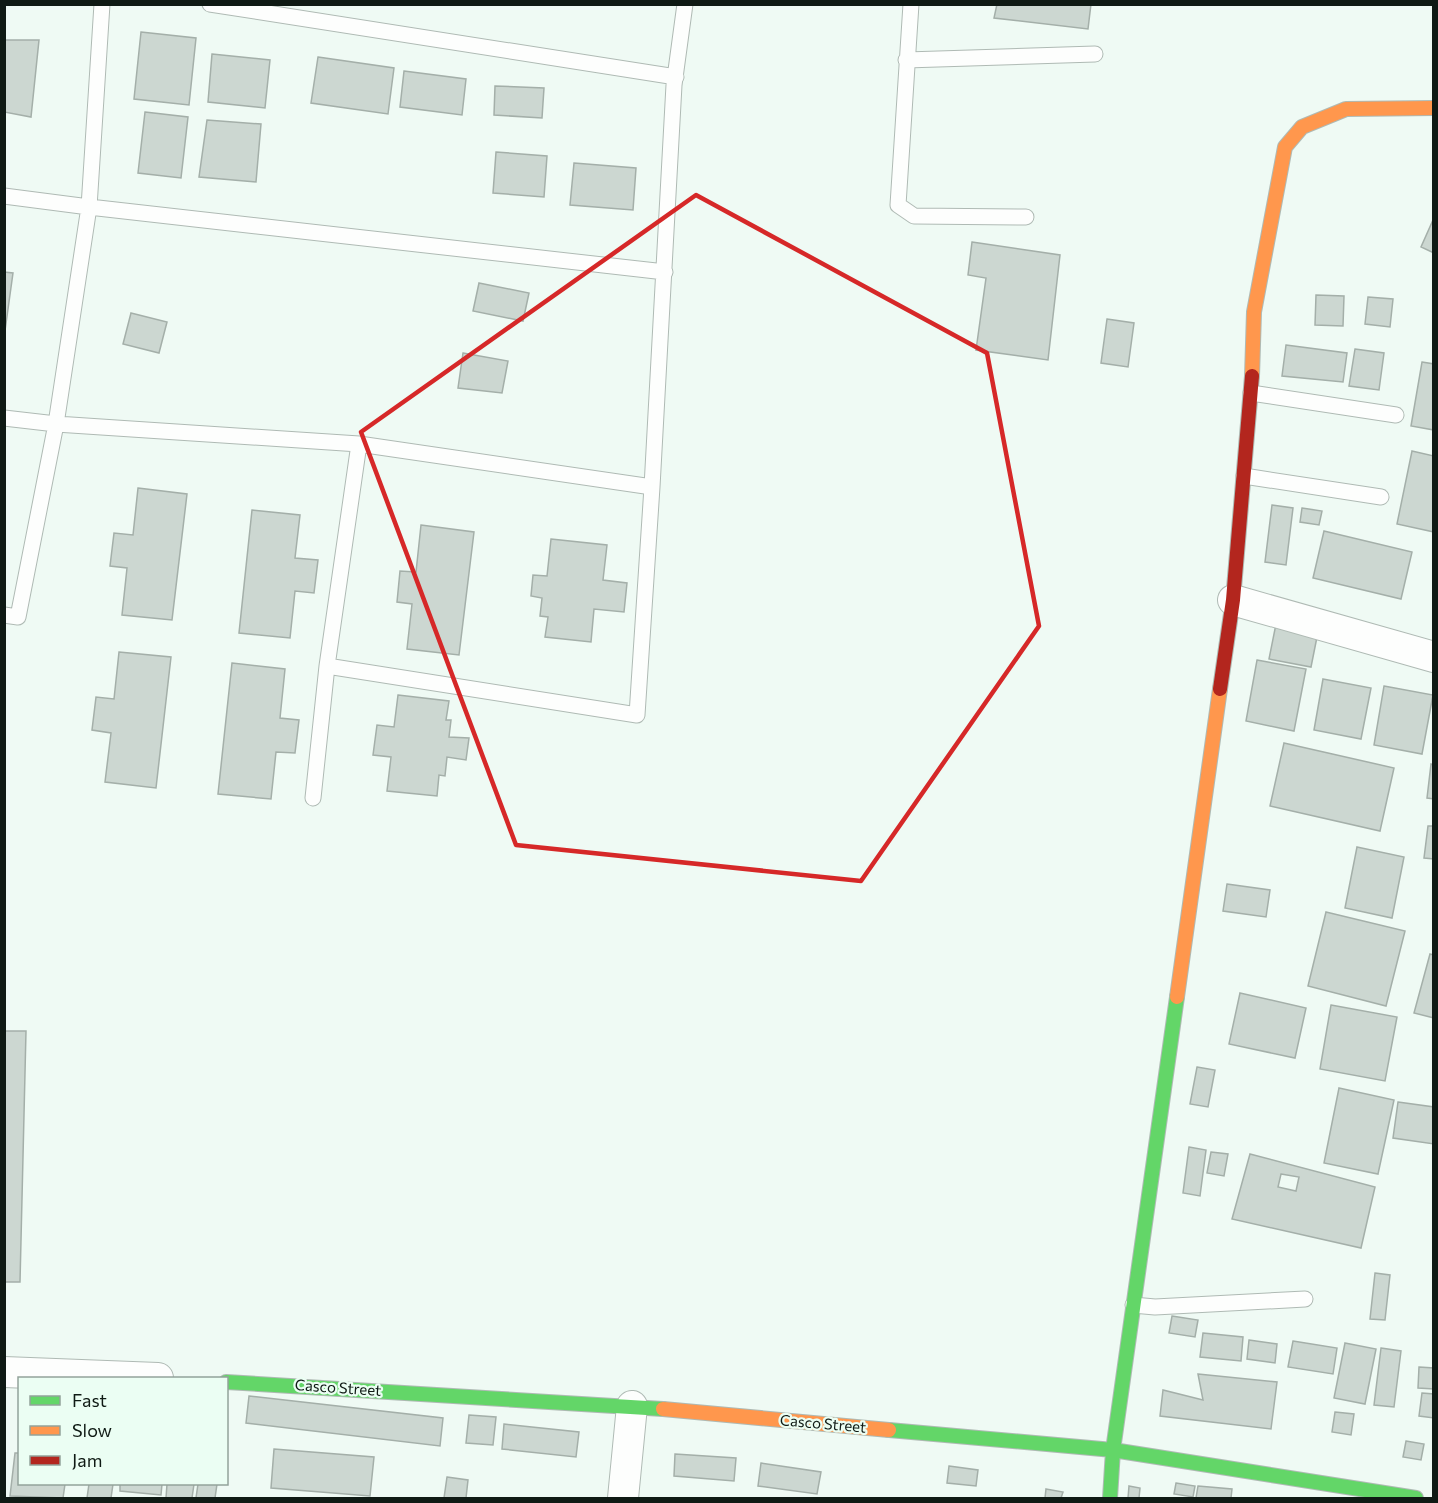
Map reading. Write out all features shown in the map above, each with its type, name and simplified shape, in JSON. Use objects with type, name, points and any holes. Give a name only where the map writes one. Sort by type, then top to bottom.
[{"type":"street","points":[[1110,1498],[1113,1450],[1132,1305],[1233,600],[1251,393],[1254,312],[1286,147],[1302,127],[1346,109],[1434,108]]},
{"type":"street","points":[[1233,600],[1434,657]]},
{"type":"street","points":[[4,1372],[132,1377]]},
{"type":"street","name":"Casco Street","points":[[228,1382],[632,1406],[1113,1450],[1416,1498]]},
{"type":"street","points":[[623,1498],[632,1406]]},
{"type":"lane","points":[[4,615],[18,617],[56,424],[89,207],[102,4]]},
{"type":"lane","points":[[210,4],[676,77]]},
{"type":"lane","points":[[327,666],[637,715],[676,77],[685,4]]},
{"type":"lane","points":[[911,4],[898,205],[914,216],[1026,217]]},
{"type":"lane","points":[[906,60],[1095,54]]},
{"type":"lane","points":[[4,195],[89,207],[665,272]]},
{"type":"lane","points":[[1251,393],[1396,415]]},
{"type":"lane","points":[[4,418],[56,424],[359,444],[652,487]]},
{"type":"lane","points":[[313,798],[327,666],[359,444]]},
{"type":"lane","points":[[1244,476],[1381,497]]},
{"type":"lane","points":[[1132,1305],[1155,1307],[1305,1299]]},
{"type":"highlighted area","points":[[696,195],[987,353],[1039,626],[861,881],[516,845],[361,432]]},
{"type":"building","points":[[997,4],[1091,4],[1088,29],[994,18]]},
{"type":"building","points":[[141,32],[196,38],[189,105],[134,99]]},
{"type":"building","points":[[4,40],[39,40],[31,117],[4,112]]},
{"type":"building","points":[[212,54],[270,60],[265,108],[208,102]]},
{"type":"building","points":[[318,57],[394,68],[388,114],[311,103]]},
{"type":"building","points":[[404,71],[466,79],[462,115],[400,107]]},
{"type":"building","points":[[495,86],[544,88],[542,118],[494,115]]},
{"type":"building","points":[[145,112],[188,117],[181,178],[138,173]]},
{"type":"building","points":[[207,120],[261,124],[256,182],[199,177]]},
{"type":"building","points":[[496,152],[547,156],[544,197],[493,193]]},
{"type":"building","points":[[574,163],[636,168],[633,210],[570,205]]},
{"type":"building","points":[[1434,220],[1434,253],[1421,247]]},
{"type":"building","points":[[972,242],[1060,255],[1048,360],[976,350],[986,278],[968,275]]},
{"type":"building","points":[[4,272],[13,273],[4,338]]},
{"type":"building","points":[[479,283],[529,293],[523,321],[473,311]]},
{"type":"building","points":[[1316,295],[1344,296],[1343,326],[1315,325]]},
{"type":"building","points":[[1368,297],[1393,299],[1390,327],[1365,324]]},
{"type":"building","points":[[131,313],[167,322],[159,353],[123,344]]},
{"type":"building","points":[[1107,319],[1134,323],[1128,367],[1101,363]]},
{"type":"building","points":[[1286,345],[1347,353],[1343,382],[1282,376]]},
{"type":"building","points":[[1355,349],[1384,353],[1379,390],[1349,386]]},
{"type":"building","points":[[463,353],[508,361],[502,393],[458,388]]},
{"type":"building","points":[[1422,362],[1434,364],[1434,430],[1411,426]]},
{"type":"building","points":[[1412,451],[1434,456],[1434,532],[1397,524]]},
{"type":"building","points":[[138,488],[187,494],[172,620],[122,615],[127,568],[110,566],[114,533],[133,535]]},
{"type":"building","points":[[1272,505],[1293,508],[1286,565],[1265,562]]},
{"type":"building","points":[[1302,508],[1322,511],[1319,525],[1300,522]]},
{"type":"building","points":[[252,510],[300,515],[295,558],[318,560],[314,593],[295,591],[290,638],[239,633]]},
{"type":"building","points":[[421,525],[474,532],[459,655],[407,649],[412,604],[397,602],[400,571],[416,572]]},
{"type":"building","points":[[1324,531],[1412,552],[1401,599],[1313,578]]},
{"type":"building","points":[[551,539],[607,545],[603,580],[627,583],[624,612],[594,609],[591,642],[545,637],[548,617],[540,616],[542,598],[531,596],[533,575],[547,576]]},
{"type":"building","points":[[1277,619],[1319,627],[1311,667],[1269,659]]},
{"type":"building","points":[[119,652],[171,657],[156,788],[105,782],[111,733],[92,730],[96,697],[114,699]]},
{"type":"building","points":[[1257,660],[1306,669],[1294,731],[1246,721]]},
{"type":"building","points":[[232,663],[285,669],[280,718],[299,720],[295,753],[276,752],[271,799],[218,794]]},
{"type":"building","points":[[1323,679],[1371,688],[1361,739],[1314,730]]},
{"type":"building","points":[[1384,686],[1433,695],[1422,754],[1374,745]]},
{"type":"building","points":[[398,695],[449,701],[446,720],[451,720],[449,737],[469,738],[466,760],[447,757],[445,776],[439,775],[437,796],[387,791],[391,757],[373,755],[377,725],[394,727]]},
{"type":"building","points":[[1284,743],[1394,768],[1380,831],[1270,806]]},
{"type":"building","points":[[1431,764],[1434,765],[1434,799],[1427,798]]},
{"type":"building","points":[[1428,826],[1434,826],[1434,859],[1424,858]]},
{"type":"building","points":[[1357,847],[1404,857],[1392,918],[1345,908]]},
{"type":"building","points":[[1227,884],[1270,890],[1266,917],[1223,911]]},
{"type":"building","points":[[1326,912],[1405,931],[1386,1006],[1308,986]]},
{"type":"building","points":[[1430,954],[1434,955],[1434,1018],[1414,1013]]},
{"type":"building","points":[[1240,993],[1306,1008],[1295,1058],[1229,1044]]},
{"type":"building","points":[[1331,1005],[1397,1017],[1385,1081],[1320,1069]]},
{"type":"building","points":[[4,1031],[26,1031],[20,1282],[4,1282]]},
{"type":"building","points":[[1197,1067],[1215,1070],[1208,1107],[1190,1104]]},
{"type":"building","points":[[1339,1088],[1394,1100],[1378,1174],[1324,1163]]},
{"type":"building","points":[[1398,1102],[1434,1107],[1434,1144],[1393,1138]]},
{"type":"building","points":[[1189,1147],[1206,1150],[1200,1196],[1183,1193]]},
{"type":"building","points":[[1211,1152],[1228,1154],[1224,1176],[1207,1173]]},
{"type":"building","points":[[1250,1154],[1375,1187],[1361,1248],[1232,1219]],"holes":[[[1281,1174],[1299,1177],[1296,1191],[1278,1187]]]},
{"type":"building","points":[[1375,1273],[1390,1275],[1385,1320],[1370,1319]]},
{"type":"building","points":[[1172,1316],[1198,1320],[1195,1337],[1169,1333]]},
{"type":"building","points":[[1203,1333],[1243,1337],[1241,1361],[1200,1357]]},
{"type":"building","points":[[1249,1340],[1277,1344],[1275,1363],[1247,1359]]},
{"type":"building","points":[[1293,1341],[1337,1348],[1333,1374],[1288,1367]]},
{"type":"building","points":[[1345,1343],[1376,1349],[1365,1404],[1334,1398]]},
{"type":"building","points":[[1381,1348],[1401,1351],[1394,1407],[1374,1405]]},
{"type":"building","points":[[1419,1367],[1434,1368],[1434,1389],[1418,1388]]},
{"type":"building","points":[[1198,1374],[1277,1382],[1271,1429],[1160,1416],[1163,1390],[1203,1400]]},
{"type":"building","points":[[1422,1393],[1434,1394],[1434,1418],[1419,1416]]},
{"type":"building","points":[[249,1396],[443,1418],[440,1446],[246,1423]]},
{"type":"building","points":[[1335,1412],[1354,1414],[1351,1435],[1332,1432]]},
{"type":"building","points":[[469,1415],[496,1417],[493,1445],[466,1443]]},
{"type":"building","points":[[504,1424],[579,1432],[576,1457],[502,1449]]},
{"type":"building","points":[[1406,1441],[1424,1444],[1421,1460],[1403,1457]]},
{"type":"building","points":[[274,1449],[374,1457],[370,1496],[271,1488]]},
{"type":"building","points":[[15,1453],[18,1453],[18,1485],[65,1485],[63,1498],[10,1496]]},
{"type":"building","points":[[675,1454],[736,1458],[734,1481],[674,1476]]},
{"type":"building","points":[[761,1463],[821,1472],[817,1494],[758,1486]]},
{"type":"building","points":[[949,1466],[978,1470],[976,1486],[947,1483]]},
{"type":"building","points":[[447,1477],[468,1480],[466,1498],[444,1498]]},
{"type":"building","points":[[1176,1483],[1195,1486],[1193,1497],[1174,1494]]},
{"type":"building","points":[[89,1485],[113,1485],[111,1498],[87,1498]]},
{"type":"building","points":[[120,1485],[162,1485],[161,1495],[120,1491]]},
{"type":"building","points":[[167,1485],[194,1485],[192,1498],[166,1498]]},
{"type":"building","points":[[198,1485],[217,1485],[215,1498],[196,1498]]},
{"type":"building","points":[[1129,1486],[1140,1488],[1139,1498],[1128,1498]]},
{"type":"building","points":[[1198,1486],[1232,1489],[1231,1498],[1196,1498]]},
{"type":"building","points":[[1046,1489],[1063,1492],[1061,1498],[1045,1498]]},
{"type":"traffic: fast","points":[[1110,1498],[1113,1450],[1177,997]]},
{"type":"traffic: fast","points":[[228,1382],[663,1409]]},
{"type":"traffic: fast","points":[[889,1430],[1113,1450],[1416,1498]]},
{"type":"traffic: slow","points":[[1252,376],[1254,312],[1285,147],[1302,127],[1346,109],[1434,108]]},
{"type":"traffic: slow","points":[[1177,997],[1220,689]]},
{"type":"traffic: slow","points":[[663,1409],[889,1430]]},
{"type":"traffic: jam","points":[[1220,689],[1233,600],[1252,376]]}]
